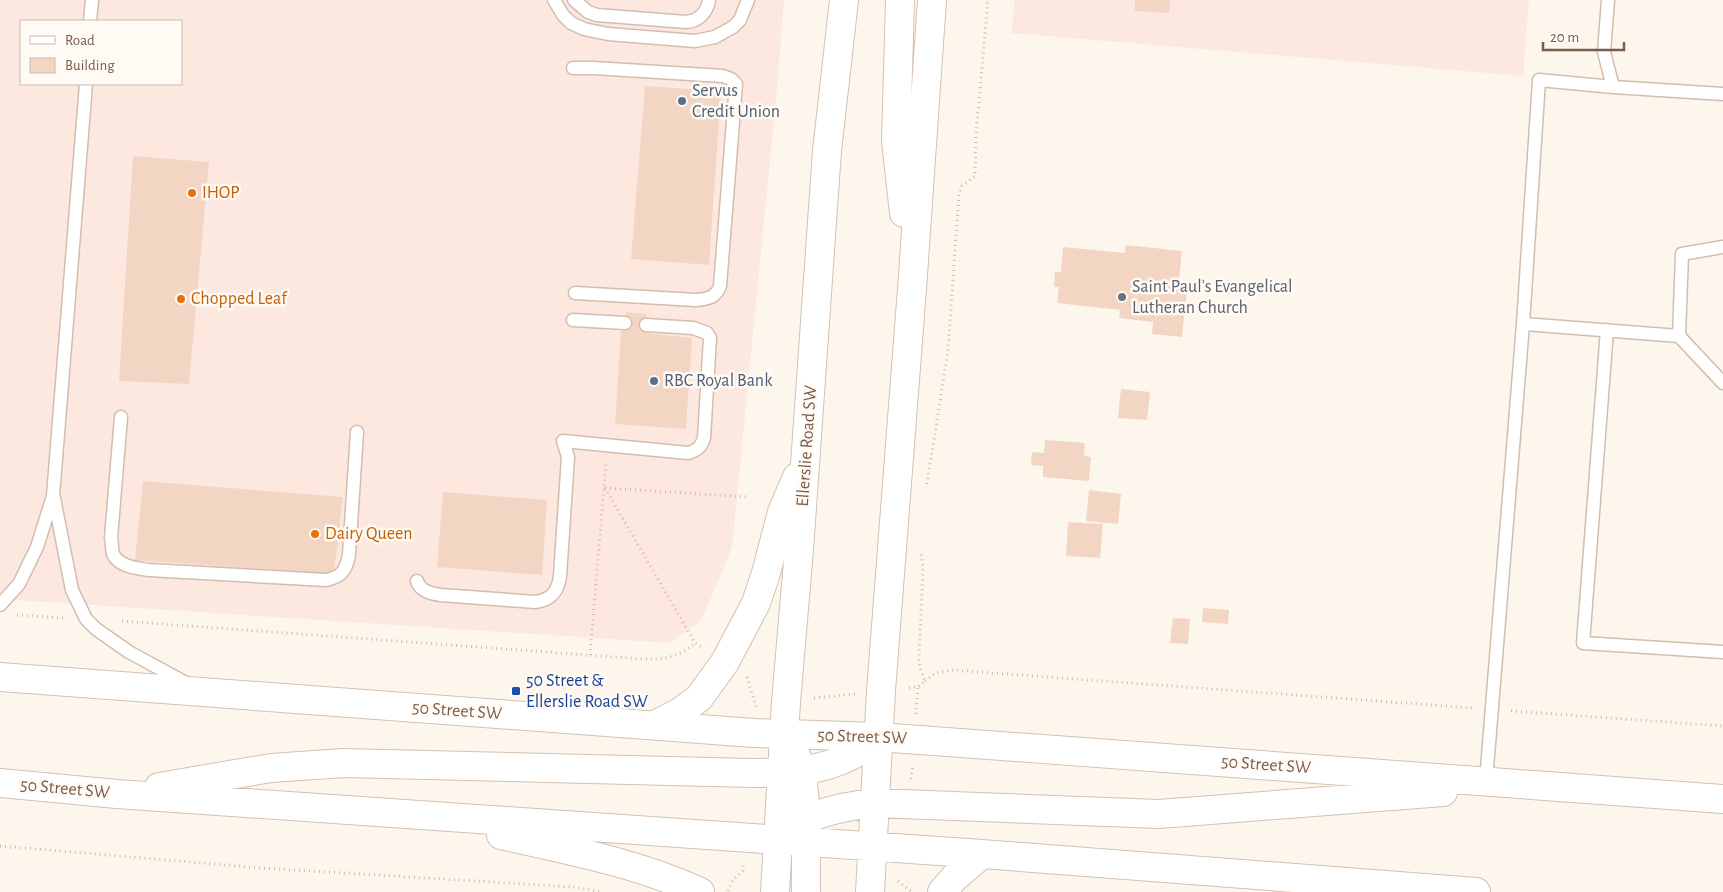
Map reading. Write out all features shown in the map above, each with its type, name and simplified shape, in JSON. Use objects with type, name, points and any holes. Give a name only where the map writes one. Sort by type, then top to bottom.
[{"type":"main road","name":"Ellerslie Road SW","points":[[784,735],[827,151],[844,0]]},
{"type":"main road","points":[[900,0],[896,142],[912,289]]},
{"type":"main road","points":[[870,892],[881,691],[932,0]]},
{"type":"main road","points":[[654,725],[680,712],[699,698],[712,682],[733,648],[756,603],[782,512],[806,455]]},
{"type":"main road","name":"50 Street SW","points":[[0,677],[784,735],[879,737],[1723,799]]},
{"type":"main road","points":[[774,892],[777,841],[796,755],[784,735]]},
{"type":"main road","points":[[117,794],[272,768],[344,762],[751,773],[791,772],[823,768],[867,747],[879,737]]},
{"type":"main road","points":[[791,772],[805,831],[806,892]]},
{"type":"main road","name":"50 Street SW","points":[[0,783],[117,794],[777,841],[805,831],[873,847],[1476,892]]},
{"type":"main road","points":[[805,831],[852,805],[876,803],[1159,814],[1537,786]]},
{"type":"main road","points":[[422,816],[618,862],[677,881],[700,892]]},
{"type":"main road","points":[[942,892],[954,878],[982,854]]},
{"type":"lane","points":[[90,20],[92,0]]},
{"type":"lane","points":[[554,0],[562,15],[571,23],[584,29],[608,34],[695,41],[715,37],[733,27],[740,20],[748,0]]},
{"type":"lane","points":[[574,0],[588,12],[597,15],[686,22],[693,22],[701,17],[706,10],[709,0]]},
{"type":"lane","points":[[1608,0],[1604,52],[1613,87]]},
{"type":"lane","points":[[573,68],[723,76],[731,79],[736,84],[720,286],[717,293],[708,299],[696,300],[575,293]]},
{"type":"lane","points":[[1486,781],[1524,324],[1539,80],[1723,94]]},
{"type":"lane","points":[[0,605],[19,584],[37,546],[53,496],[86,85]]},
{"type":"lane","points":[[1679,336],[1682,254],[1723,247]]},
{"type":"lane","points":[[573,320],[625,323]]},
{"type":"lane","points":[[1524,324],[1679,336],[1723,383]]},
{"type":"lane","points":[[417,581],[418,585],[426,591],[441,595],[542,601],[554,595],[557,591],[560,576],[568,457],[563,441],[688,453],[696,451],[702,446],[710,338],[702,330],[693,328],[646,325]]},
{"type":"lane","points":[[1607,330],[1583,643],[1723,652]]},
{"type":"lane","points":[[120,417],[111,538],[114,555],[121,562],[131,567],[158,570],[326,580],[343,574],[347,567],[349,556],[357,432]]},
{"type":"lane","points":[[53,496],[72,590],[86,619],[96,629],[129,652],[200,692]]},
{"type":"path","points":[[926,491],[948,350],[959,194],[962,186],[975,176],[976,135],[988,0]]},
{"type":"path","points":[[590,655],[608,445]]},
{"type":"path","points":[[605,488],[749,497]]},
{"type":"path","points":[[113,620],[590,655],[656,659],[677,656],[695,643],[605,488]]},
{"type":"path","points":[[921,552],[923,569],[919,659],[925,681]]},
{"type":"path","points":[[10,615],[70,619]]},
{"type":"path","points":[[746,673],[756,705],[918,687],[936,673],[952,670],[1473,708]]},
{"type":"path","points":[[1514,711],[1723,726]]},
{"type":"path","points":[[0,846],[262,868],[573,886],[602,892]]},
{"type":"path","points":[[728,890],[733,880],[743,871]]},
{"type":"path","points":[[900,881],[912,892]]},
{"type":"shaded area","points":[[0,0],[784,0],[776,101],[732,547],[702,620],[670,643],[0,599]]},
{"type":"shaded area","points":[[1015,0],[1529,0],[1523,76],[1011,33]]},
{"type":"building","points":[[1135,0],[1170,0],[1169,13],[1135,11]]},
{"type":"building","points":[[645,86],[721,91],[709,265],[631,259]]},
{"type":"building","points":[[133,156],[209,162],[189,384],[119,381]]},
{"type":"building","name":"Saint Paul's Evangelical Lutheran Church","points":[[1126,245],[1182,251],[1178,289],[1187,290],[1182,337],[1152,334],[1153,322],[1119,318],[1120,310],[1057,303],[1059,287],[1054,287],[1055,272],[1061,272],[1063,247],[1125,253]]},
{"type":"building","name":"RBC Royal Bank","points":[[626,312],[646,314],[646,333],[692,338],[686,429],[615,424],[621,331],[625,331]]},
{"type":"building","points":[[1121,389],[1150,392],[1147,420],[1118,418]]},
{"type":"building","points":[[1045,440],[1085,443],[1084,456],[1091,457],[1089,481],[1043,477],[1043,466],[1031,465],[1032,452],[1044,453]]},
{"type":"building","points":[[143,481],[343,497],[334,574],[135,560]]},
{"type":"building","points":[[1089,490],[1121,494],[1118,524],[1086,521]]},
{"type":"building","points":[[443,492],[547,500],[542,575],[437,567]]},
{"type":"building","points":[[1068,522],[1103,524],[1100,558],[1066,556]]},
{"type":"building","points":[[1203,608],[1229,610],[1228,624],[1202,622]]},
{"type":"building","points":[[1173,618],[1190,619],[1188,644],[1170,643]]},
{"type":"place","name":"Servus Credit Union","points":[[682,101]]},
{"type":"place","name":"IHOP","points":[[192,193]]},
{"type":"place","name":"Saint Paul's Evangelical Lutheran Church","points":[[1122,297]]},
{"type":"place","name":"Chopped Leaf","points":[[181,299]]},
{"type":"place","name":"RBC Royal Bank","points":[[654,381]]},
{"type":"place","name":"Dairy Queen","points":[[315,534]]},
{"type":"place","name":"50 Street & Ellerslie Road SW","points":[[516,691]]}]
